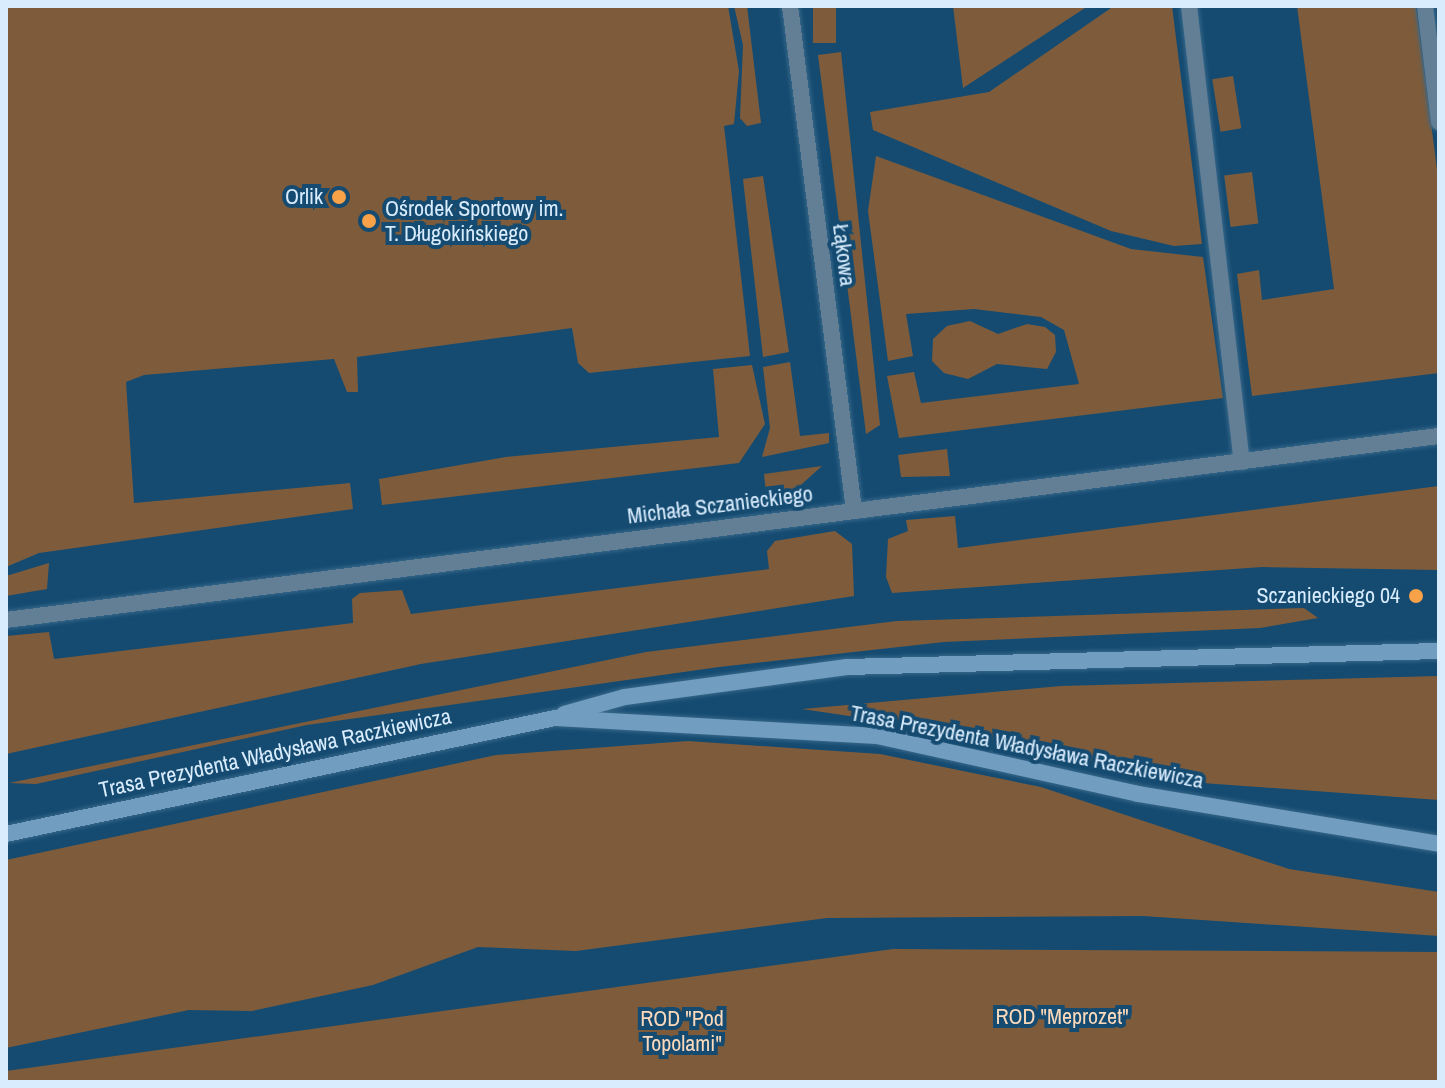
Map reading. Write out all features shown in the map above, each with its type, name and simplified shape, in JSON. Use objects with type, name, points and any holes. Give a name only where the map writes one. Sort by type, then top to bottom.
[{"type":"main road","name":"Trasa Prezydenta Władysława Raczkiewicza","points":[[6,834],[555,718],[625,697],[847,667],[1439,651]]},
{"type":"main road","name":"Trasa Prezydenta Władysława Raczkiewicza","points":[[555,718],[877,736],[1138,794],[1439,844]]},
{"type":"street","name":"Łąkowa","points":[[790,6],[854,510]]},
{"type":"street","points":[[1189,6],[1242,462]]},
{"type":"street","points":[[1425,6],[1439,122]]},
{"type":"street","name":"Michała Sczanieckiego","points":[[6,620],[1439,436]]},
{"type":"green space","name":"Ośrodek Sportowy im. T. Długokińskiego","points":[[6,6],[728,6],[739,71],[734,124],[724,126],[750,356],[589,373],[578,363],[572,328],[357,357],[358,392],[347,392],[334,359],[144,375],[126,382],[134,503],[350,483],[353,509],[39,553],[6,567]]},
{"type":"green space","points":[[734,6],[747,6],[761,123],[747,126],[740,118],[743,45]]},
{"type":"green space","points":[[813,6],[836,6],[836,43],[813,43]]},
{"type":"green space","points":[[953,6],[1088,6],[963,88]]},
{"type":"green space","points":[[1114,6],[1172,6],[1202,244],[1174,246],[1111,231],[873,130],[870,112],[989,92]]},
{"type":"green space","points":[[1297,6],[1416,6],[1439,185],[1439,373],[1252,396],[1237,274],[1259,270],[1262,300],[1334,289]]},
{"type":"green space","points":[[841,52],[880,425],[866,434],[818,55]]},
{"type":"green space","points":[[1233,76],[1241,128],[1221,132],[1212,79]]},
{"type":"green space","points":[[876,156],[1131,249],[1203,257],[1223,398],[899,438],[887,376],[914,372],[921,403],[1079,384],[1064,330],[1041,317],[974,309],[906,314],[913,356],[888,361],[868,211]]},
{"type":"green space","points":[[1252,172],[1258,224],[1231,227],[1224,175]]},
{"type":"green space","points":[[763,176],[789,352],[763,357],[743,179]]},
{"type":"green space","points":[[970,321],[998,334],[1027,324],[1045,327],[1055,335],[1056,352],[1047,369],[997,364],[968,379],[944,373],[932,361],[933,339],[947,326]]},
{"type":"green space","points":[[790,362],[800,436],[829,433],[829,443],[762,457],[770,428],[763,367]]},
{"type":"green space","points":[[752,365],[765,424],[739,463],[382,505],[379,479],[506,457],[719,437],[713,369]]},
{"type":"green space","points":[[947,449],[950,476],[901,477],[898,455]]},
{"type":"green space","points":[[822,466],[793,492],[766,493],[764,474]]},
{"type":"green space","points":[[1439,486],[1439,570],[1262,567],[892,593],[886,577],[888,539],[908,531],[906,520],[955,516],[958,548]]},
{"type":"green space","points":[[835,531],[852,544],[854,596],[421,664],[6,754],[6,636],[49,632],[54,659],[353,623],[352,599],[360,593],[402,590],[411,614],[769,569],[767,551],[775,541]]},
{"type":"green space","points":[[49,563],[47,589],[6,596],[6,576]]},
{"type":"green space","points":[[1304,608],[1318,618],[1260,628],[944,642],[719,667],[307,725],[36,784],[9,783],[646,652],[897,621]]},
{"type":"green space","points":[[1439,676],[1439,800],[1161,780],[964,733],[802,709],[1061,686]]},
{"type":"green space","points":[[688,741],[880,754],[1041,787],[1289,869],[1439,892],[1439,936],[1143,916],[827,918],[576,951],[478,947],[373,985],[252,1011],[189,1010],[6,1048],[6,860],[496,755]]},
{"type":"green space","points":[[893,949],[1439,952],[1439,1082],[6,1082],[6,1071]]},
{"type":"place","name":"Orlik","points":[[339,197]]},
{"type":"place","name":"Ośrodek Sportowy im. T. Długokińskiego","points":[[369,221]]},
{"type":"place","name":"Sczanieckiego 04","points":[[1416,596]]},
{"type":"park label","name":"ROD \"Meprozet\"","points":[[1062,1017]]},
{"type":"park label","name":"ROD \"Pod Topolami\"","points":[[682,1030]]}]
